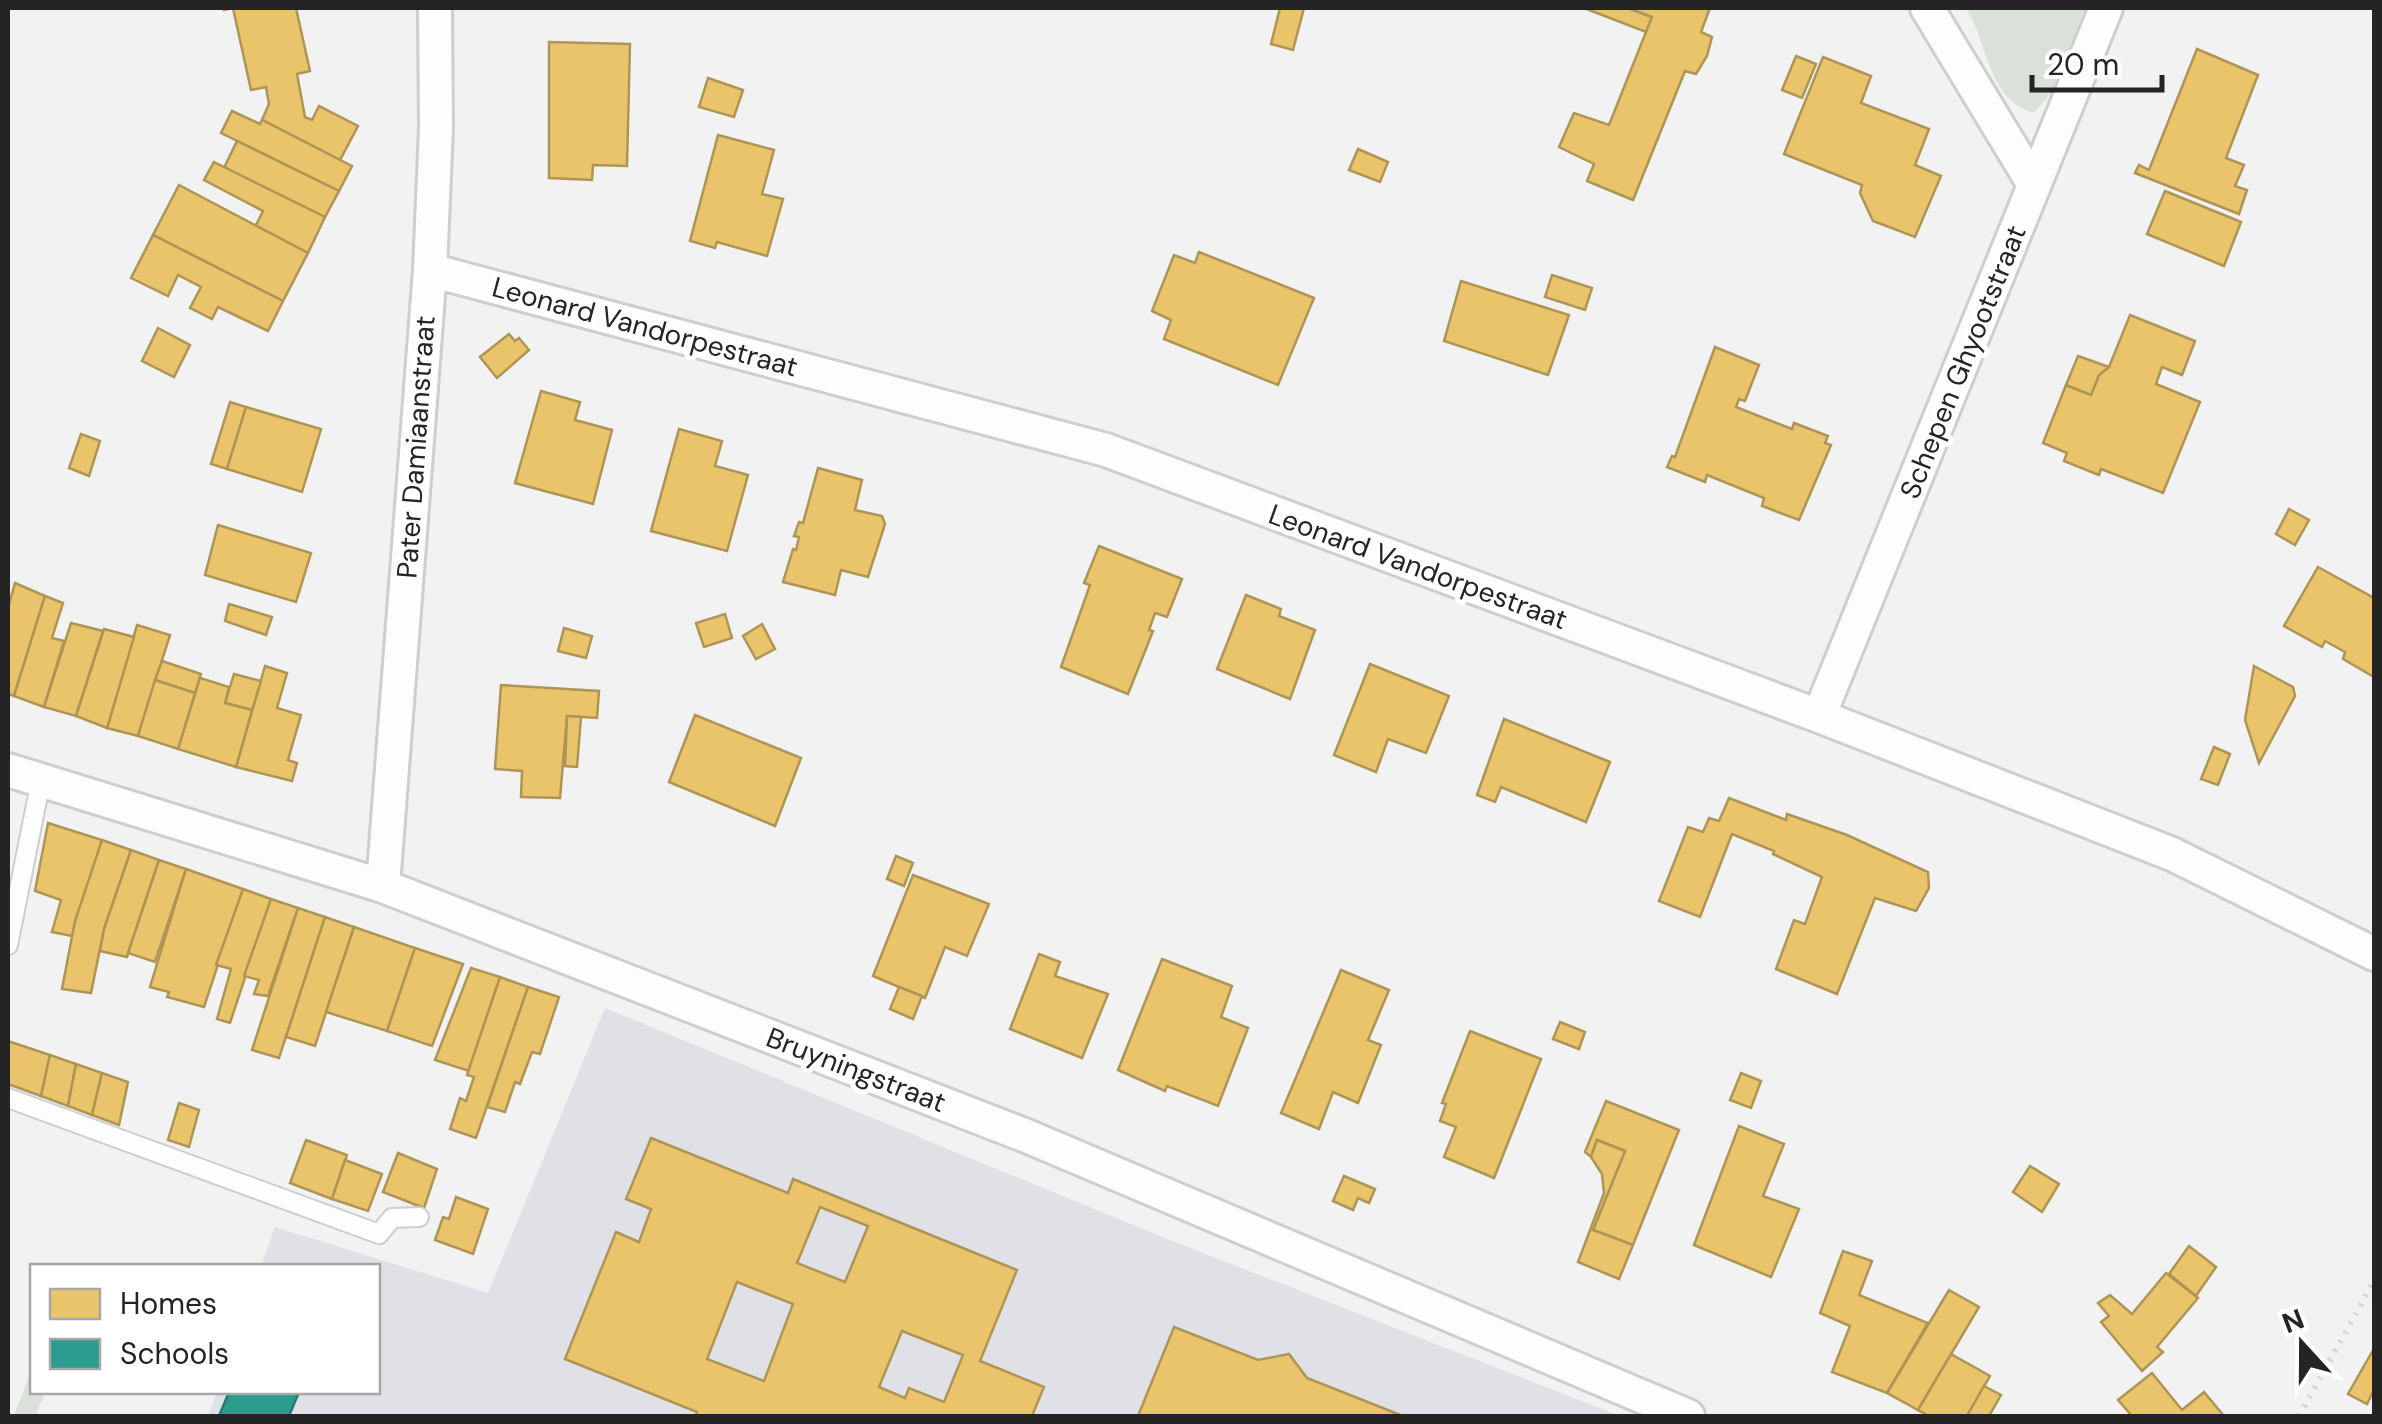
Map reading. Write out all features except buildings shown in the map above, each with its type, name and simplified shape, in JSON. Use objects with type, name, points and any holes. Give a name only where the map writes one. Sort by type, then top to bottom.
[{"type":"street","name":"Pater Damiaanstraat","points":[[384,886],[430,270],[436,128],[435,8]]},
{"type":"street","points":[[1928,8],[2033,183]]},
{"type":"street","name":"Schepen Ghyootstraat","points":[[1819,716],[2106,8]]},
{"type":"street","name":"Leonard Vandorpestraat","points":[[430,270],[1106,450],[1819,716],[2172,854],[2374,954]]},
{"type":"street","name":"Bruyningstraat","points":[[8,770],[384,886],[1029,1138],[1688,1416]]},
{"type":"lane","points":[[8,945],[40,780]]},
{"type":"lane","points":[[8,1098],[378,1234],[392,1218],[419,1217]]},
{"type":"path","points":[[2299,1416],[2374,1280]]},
{"type":"shaded area","points":[[1966,8],[2085,8],[2052,92],[2034,113],[2018,106],[1998,83]]},
{"type":"shaded area","points":[[605,1008],[1165,1238],[1620,1416],[208,1416],[216,1394],[380,1394],[380,1264],[262,1264],[275,1227],[488,1293]]},
{"type":"shaded area","points":[[30,1373],[30,1394],[44,1394],[36,1414],[42,1416],[14,1416]]}]
